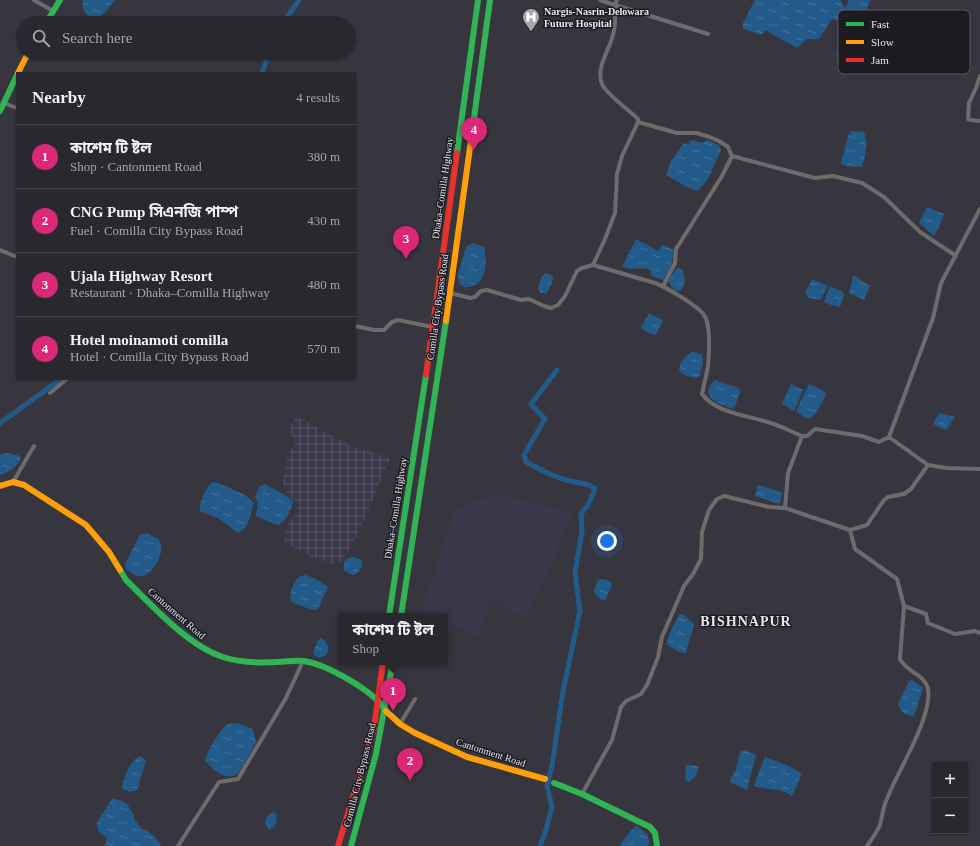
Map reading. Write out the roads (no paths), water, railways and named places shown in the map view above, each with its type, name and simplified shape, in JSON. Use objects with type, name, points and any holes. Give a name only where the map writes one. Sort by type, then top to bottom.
[{"type":"main road","points":[[50,16],[60,0]]},
{"type":"main road","name":"Dhaka–Comilla Highway","points":[[389,613],[433,327],[478,0]]},
{"type":"main road","name":"Comilla City Bypass Road","points":[[401,613],[450,293],[490,0]]},
{"type":"main road","points":[[19,72],[25,60]]},
{"type":"main road","points":[[0,111],[16,78]]},
{"type":"main road","points":[[0,486],[13,482]]},
{"type":"main road","name":"Cantonment Road","points":[[13,482],[31,489],[86,525],[108,552],[126,580],[182,633],[203,648],[222,657],[240,661],[264,663],[303,661],[313,663],[347,678],[377,699],[385,710],[400,724],[415,733],[459,754],[545,779]]},
{"type":"main road","points":[[338,846],[374,728],[382,665]]},
{"type":"main road","name":"Comilla City Bypass Road","points":[[351,846],[370,778],[385,710],[392,665]]},
{"type":"main road","points":[[554,783],[582,794],[650,827],[654,831],[657,846]]},
{"type":"street","points":[[34,0],[53,11]]},
{"type":"street","points":[[600,0],[708,34]]},
{"type":"street","points":[[593,265],[615,213],[617,174],[622,156],[638,122],[638,119],[609,93],[602,84],[601,76],[603,59],[610,46],[614,30],[615,5],[617,0]]},
{"type":"street","points":[[980,76],[969,103],[968,119],[980,121]]},
{"type":"street","points":[[4,102],[16,108]]},
{"type":"street","points":[[638,122],[677,133],[696,133],[707,136],[728,147],[732,156]]},
{"type":"street","points":[[732,156],[815,178],[833,176],[862,183],[884,197],[920,232],[956,256]]},
{"type":"street","points":[[663,286],[675,263],[676,248],[722,176],[732,156]]},
{"type":"street","points":[[450,293],[470,298],[475,297],[481,291],[487,290],[521,300],[529,299],[552,308],[558,305],[565,296],[577,271],[593,265],[663,286],[685,300],[704,315],[708,327],[708,366],[702,394],[706,399],[733,414],[766,421],[802,436],[806,436],[816,429],[862,436],[879,442],[889,437],[933,318],[941,283],[980,210]]},
{"type":"street","points":[[0,250],[16,257]]},
{"type":"street","points":[[356,326],[374,330],[384,330],[392,322],[398,320],[433,327]]},
{"type":"street","points":[[50,393],[66,380]]},
{"type":"street","points":[[785,508],[788,473],[802,436]]},
{"type":"street","points":[[889,437],[928,465],[946,468],[980,469]]},
{"type":"street","points":[[13,482],[34,446]]},
{"type":"street","points":[[582,794],[612,740],[621,707],[626,701],[641,694],[647,685],[658,657],[662,637],[684,586],[693,574],[701,559],[702,532],[708,510],[717,499],[724,496],[769,507],[785,508],[850,530],[867,525],[888,497],[904,494],[911,489],[928,465]]},
{"type":"street","points":[[850,530],[855,549],[897,579],[904,606],[900,659],[902,664],[923,679],[928,689],[928,702],[906,760],[886,801],[879,826],[867,846]]},
{"type":"street","points":[[904,606],[926,614],[928,623],[955,634],[975,631],[980,633]]},
{"type":"street","points":[[178,846],[219,782],[238,779],[286,698],[303,661]]},
{"type":"street","points":[[400,724],[415,699]]},
{"type":"water","points":[[83,0],[115,0],[106,12],[100,16],[87,15],[83,9]]},
{"type":"water","points":[[755,0],[840,0],[845,8],[849,0],[870,0],[867,10],[838,10],[838,21],[832,19],[819,39],[807,39],[797,48],[765,30],[762,35],[743,29],[743,23]]},
{"type":"water","points":[[851,131],[864,132],[866,150],[862,167],[845,166],[841,163],[848,136]]},
{"type":"water","points":[[691,140],[703,143],[707,140],[719,145],[721,150],[708,179],[698,191],[687,187],[666,175],[671,161],[684,143],[688,144]]},
{"type":"water","points":[[927,207],[944,214],[934,236],[919,223]]},
{"type":"water","points":[[636,239],[658,251],[663,245],[674,250],[671,267],[663,280],[652,276],[650,270],[647,269],[630,269],[622,267]]},
{"type":"water","points":[[473,243],[484,247],[486,261],[484,274],[477,284],[464,287],[459,283],[458,275],[466,247]]},
{"type":"water","points":[[677,268],[683,270],[684,276],[684,284],[680,291],[675,291],[668,281]]},
{"type":"water","points":[[545,273],[554,278],[547,293],[540,293],[538,288],[541,278]]},
{"type":"water","points":[[855,276],[870,286],[864,300],[849,293],[853,277]]},
{"type":"water","points":[[812,279],[828,286],[820,300],[809,298],[805,293]]},
{"type":"water","points":[[830,286],[843,292],[844,295],[840,307],[824,302]]},
{"type":"water","points":[[649,313],[663,320],[656,335],[648,333],[641,328]]},
{"type":"water","points":[[692,352],[702,354],[703,363],[699,377],[688,376],[679,370],[683,359]]},
{"type":"water","points":[[715,380],[739,388],[740,392],[734,409],[717,403],[709,396],[708,391]]},
{"type":"water","points":[[791,384],[803,390],[794,411],[782,404]]},
{"type":"water","points":[[809,384],[822,390],[826,394],[816,413],[811,418],[805,418],[796,411]]},
{"type":"water","points":[[939,413],[955,417],[946,430],[933,424]]},
{"type":"water","points":[[4,453],[20,456],[21,458],[12,469],[0,475],[0,455]]},
{"type":"water","points":[[216,482],[245,495],[254,503],[247,525],[238,533],[218,518],[200,511],[201,500],[211,483]]},
{"type":"water","points":[[264,484],[293,500],[289,514],[279,525],[256,515],[258,503],[255,497],[259,487]]},
{"type":"water","points":[[758,485],[782,492],[780,504],[755,496]]},
{"type":"water","points":[[147,533],[158,539],[161,549],[158,560],[152,570],[143,576],[139,576],[126,569],[125,564],[140,535]]},
{"type":"water","points":[[353,557],[362,560],[361,569],[354,575],[344,570],[344,562],[348,558]]},
{"type":"water","points":[[305,575],[314,578],[328,587],[319,607],[316,610],[291,602],[291,592],[298,577]]},
{"type":"water","points":[[598,580],[608,580],[612,584],[606,599],[602,600],[597,597],[594,591]]},
{"type":"water","points":[[679,614],[684,615],[694,624],[686,653],[679,652],[666,644]]},
{"type":"water","points":[[321,638],[325,641],[329,648],[326,655],[319,658],[315,656],[313,652],[318,640]]},
{"type":"water","points":[[912,680],[923,688],[914,716],[904,713],[898,704],[909,681]]},
{"type":"water","points":[[237,723],[253,729],[256,742],[239,772],[234,775],[225,776],[216,771],[205,760],[211,746],[221,731],[228,724]]},
{"type":"water","points":[[745,750],[756,755],[747,790],[730,782],[741,751]]},
{"type":"water","points":[[140,756],[146,760],[144,768],[138,789],[131,792],[122,788],[124,779],[130,766]]},
{"type":"water","points":[[765,757],[789,766],[802,774],[792,796],[779,790],[754,786]]},
{"type":"water","points":[[686,765],[698,766],[696,776],[688,782],[685,779]]},
{"type":"water","points":[[112,799],[119,800],[128,805],[141,828],[153,835],[161,846],[105,846],[107,838],[98,831],[97,822]]},
{"type":"water","points":[[273,812],[276,814],[277,820],[274,827],[269,830],[265,823],[266,818]]},
{"type":"water","points":[[636,825],[648,835],[649,844],[647,846],[621,846],[620,844]]},
{"type":"waterway","points":[[288,16],[299,0]]},
{"type":"waterway","points":[[262,72],[267,60]]},
{"type":"waterway","points":[[540,846],[552,807],[547,785],[552,766],[563,691],[580,611],[575,573],[582,531],[581,514],[588,505],[595,489],[585,484],[566,480],[526,462],[524,455],[545,419],[531,404],[557,370]]},
{"type":"waterway","points":[[0,423],[60,380]]},
{"type":"place","name":"Nargis-Nasrin-Delowara Future Hospital","points":[[531,32]]},
{"type":"place","name":"Hotel moinamoti comilla","points":[[474,150]]},
{"type":"place","name":"Ujala Highway Resort","points":[[406,259]]},
{"type":"place","name":"কাশেম টি ষ্টল","points":[[393,711]]},
{"type":"place","name":"CNG Pump সিএনজি পাম্প","points":[[410,781]]},
{"type":"district","name":"BISHNAPUR","points":[[746,621]]}]
